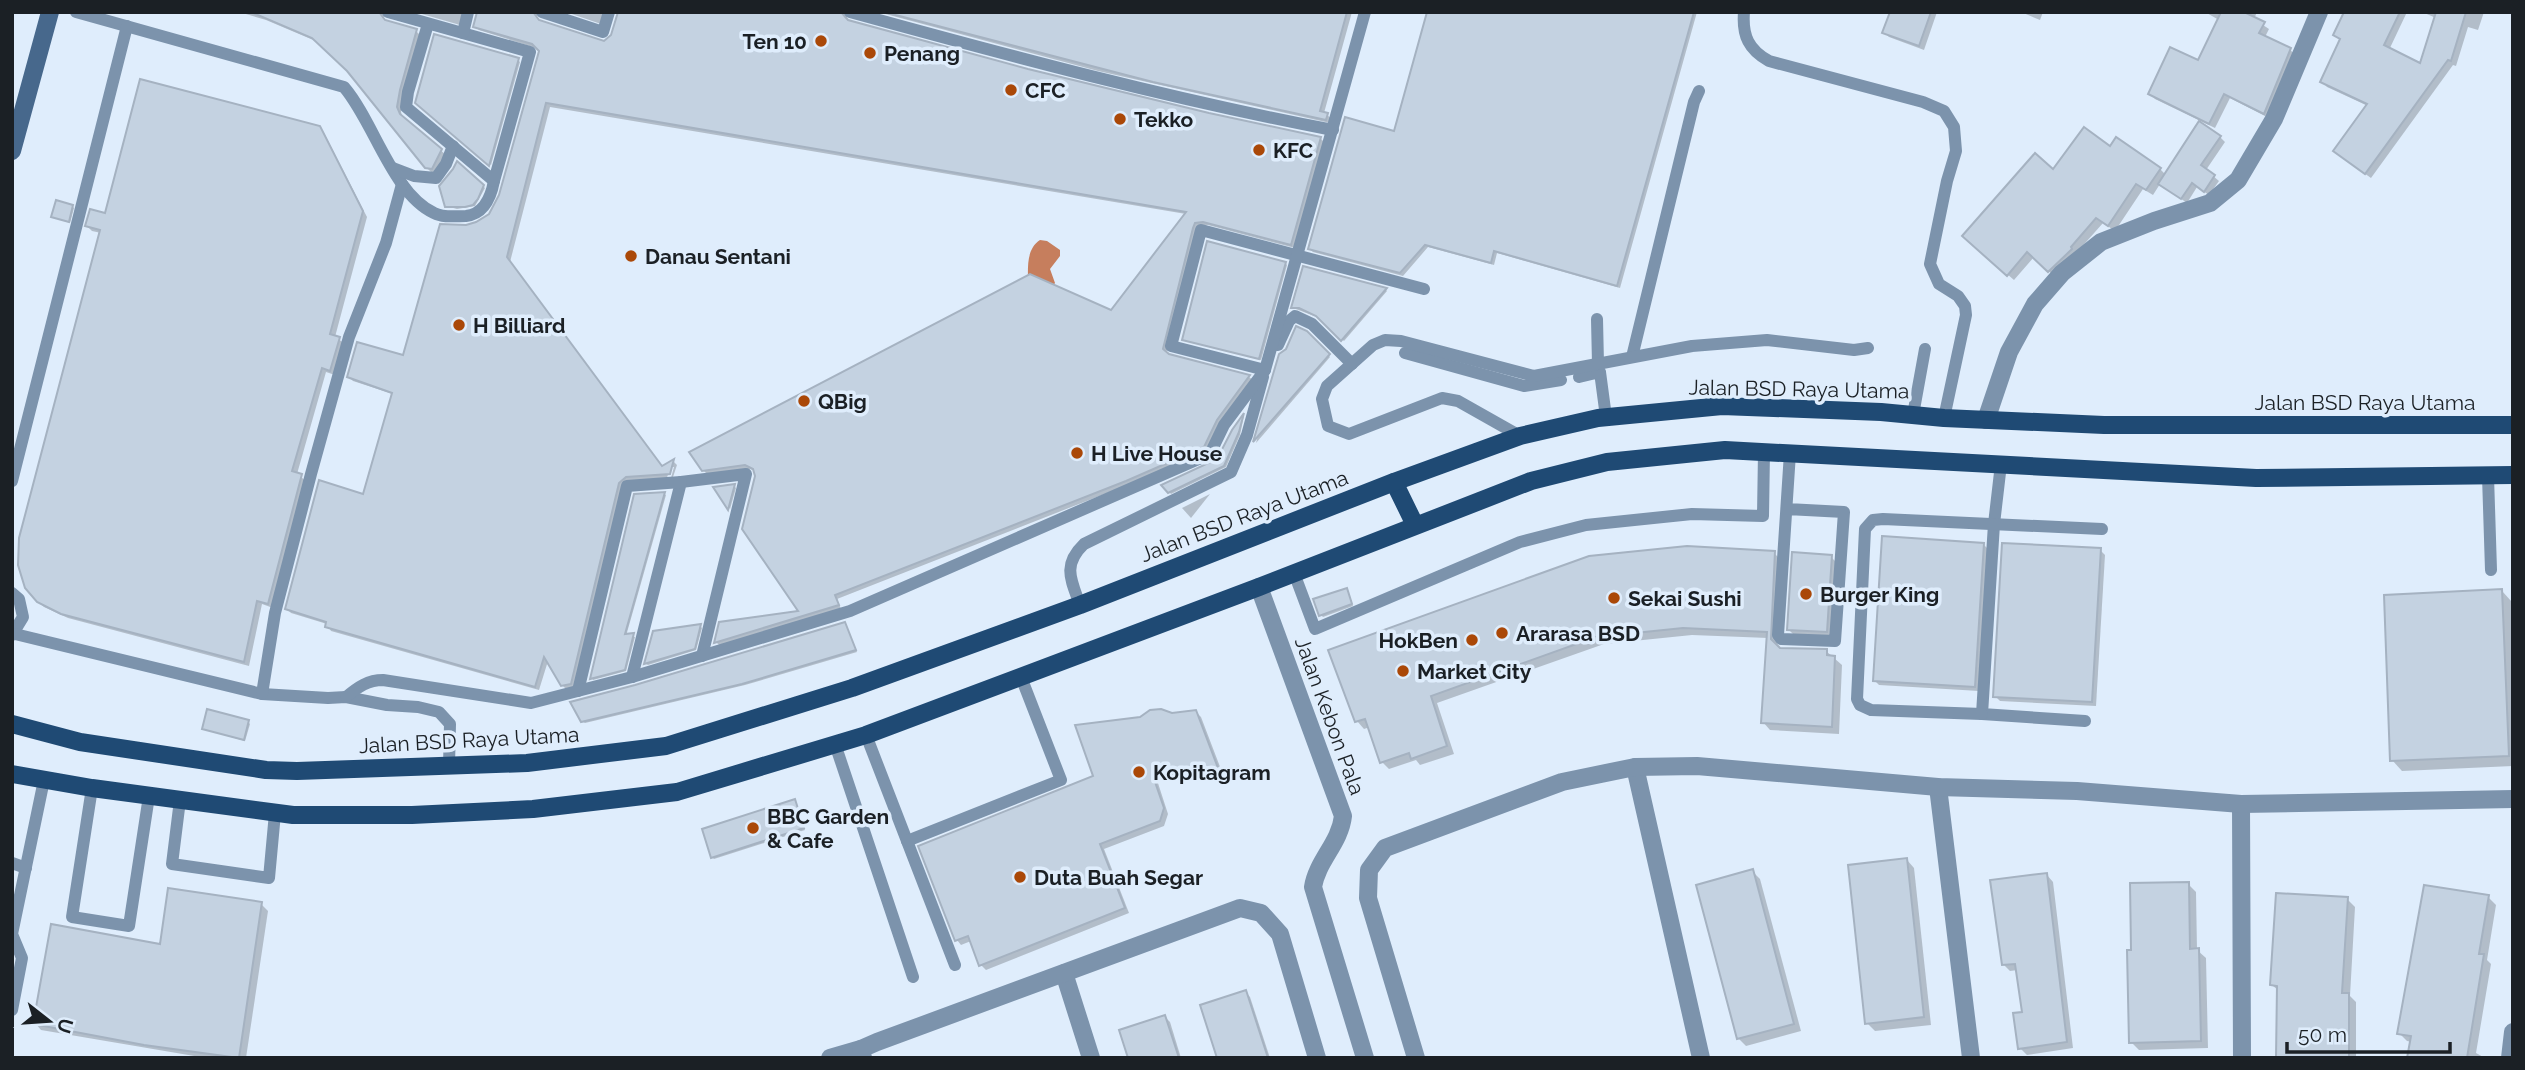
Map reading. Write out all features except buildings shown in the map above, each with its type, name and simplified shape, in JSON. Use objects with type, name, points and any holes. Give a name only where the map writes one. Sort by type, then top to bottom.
[{"type":"main road","points":[[12,151],[50,12]]},
{"type":"main road","name":"Jalan BSD Raya Utama","points":[[12,724],[80,742],[266,770],[527,763],[666,746],[852,688],[1080,605],[1394,482],[1520,436],[1606,417],[1722,406],[2127,425],[2513,425]]},
{"type":"main road","points":[[12,774],[92,788],[275,813],[412,816],[533,809],[677,792],[866,735],[1531,481],[1607,462],[1714,450],[2256,478],[2513,475]]},
{"type":"main road","points":[[1394,482],[1415,524]]},
{"type":"street","points":[[1986,420],[2009,352],[2035,304],[2062,273],[2101,242],[2210,203],[2238,180],[2274,119],[2319,12]]},
{"type":"street","name":"Jalan Kebon Pala","points":[[1259,587],[1343,816],[1341,828],[1317,869],[1313,887],[1365,1058]]},
{"type":"street","points":[[1416,1058],[1368,898],[1368,870],[1385,848],[1562,782],[1636,768],[1698,766],[1938,787],[2077,791],[2241,804],[2513,799]]},
{"type":"street","points":[[1636,768],[1701,1058]]},
{"type":"street","points":[[1938,787],[1971,1058]]},
{"type":"street","points":[[2241,804],[2242,1058]]},
{"type":"street","points":[[830,1058],[862,1053],[1064,973],[1240,908],[1261,913],[1280,934],[1317,1058]]},
{"type":"street","points":[[1064,973],[1091,1058]]},
{"type":"street","points":[[2510,1058],[2513,1032]]},
{"type":"lane","points":[[76,12],[344,87],[355,100],[402,184],[435,214],[470,215],[481,209],[491,197],[530,52],[388,12]]},
{"type":"lane","points":[[463,33],[468,12]]},
{"type":"lane","points":[[542,12],[603,32],[609,12]]},
{"type":"lane","points":[[850,12],[1065,71],[1246,114],[1333,130]]},
{"type":"lane","points":[[1080,605],[1072,582],[1070,562],[1084,544],[1231,472],[1247,435],[1365,12]]},
{"type":"lane","points":[[1744,12],[1747,41],[1755,53],[1769,61],[1923,102],[1944,111],[1954,127],[1956,151],[1930,264],[1939,284],[1958,296],[1965,306],[1966,316],[1944,418]]},
{"type":"lane","points":[[428,23],[406,107],[494,181]]},
{"type":"lane","points":[[12,481],[127,26]]},
{"type":"lane","points":[[1632,357],[1694,102],[1699,91]]},
{"type":"lane","points":[[393,168],[414,176],[436,178],[446,164],[453,146]]},
{"type":"lane","points":[[262,694],[275,613],[311,474],[349,337],[386,243],[402,184]]},
{"type":"lane","points":[[1265,370],[1171,346],[1201,230],[1424,289]]},
{"type":"lane","points":[[346,697],[372,680],[531,703],[632,677],[850,611],[1210,454],[1224,425],[1265,370],[1289,321],[1295,316],[1312,324],[1352,364]]},
{"type":"lane","points":[[1597,319],[1598,364]]},
{"type":"lane","points":[[1520,436],[1458,401],[1442,398],[1349,434],[1328,426],[1322,400],[1327,386],[1373,345],[1385,340],[1401,341],[1534,376],[1692,346],[1767,340],[1854,350],[1868,348]]},
{"type":"lane","points":[[1913,415],[1925,349]]},
{"type":"lane","points":[[1405,353],[1530,387],[1600,372],[1606,417]]},
{"type":"lane","points":[[1294,573],[1315,629],[1520,542],[1586,525],[1692,514],[1763,516],[1764,452]]},
{"type":"lane","points":[[1787,509],[1844,512],[1835,641],[1781,639],[1778,635],[1790,453]]},
{"type":"lane","points":[[1982,714],[1994,524],[2001,464]]},
{"type":"lane","points":[[578,691],[627,486],[746,474],[702,656]]},
{"type":"lane","points":[[2488,476],[2490,570]]},
{"type":"lane","points":[[632,677],[681,482]]},
{"type":"lane","points":[[2085,721],[1871,710],[1860,705],[1857,699],[1865,529],[1873,520],[1884,519],[2102,529]]},
{"type":"lane","points":[[12,593],[19,599],[23,617],[14,634],[262,694],[346,697],[439,712],[450,723],[449,766]]},
{"type":"lane","points":[[907,841],[1061,780],[1021,677]]},
{"type":"lane","points":[[866,735],[955,965]]},
{"type":"lane","points":[[835,744],[914,977]]},
{"type":"lane","points":[[12,1010],[22,958],[12,934],[44,780]]},
{"type":"lane","points":[[92,788],[72,917],[129,926],[149,796]]},
{"type":"lane","points":[[180,800],[172,864],[269,878],[275,813]]},
{"type":"lane","points":[[12,863],[26,869]]},
{"type":"shaded area","points":[[1040,240],[1047,241],[1060,250],[1060,256],[1050,269],[1055,283],[1050,290],[1028,283],[1030,254]]},
{"type":"place","name":"Ten 10","points":[[821,41]]},
{"type":"place","name":"Penang","points":[[870,53]]},
{"type":"place","name":"CFC","points":[[1011,90]]},
{"type":"place","name":"Tekko","points":[[1120,119]]},
{"type":"place","name":"KFC","points":[[1259,150]]},
{"type":"place","name":"Danau Sentani","points":[[631,256]]},
{"type":"place","name":"H Billiard","points":[[459,325]]},
{"type":"place","name":"QBig","points":[[804,401]]},
{"type":"place","name":"H Live House","points":[[1077,453]]},
{"type":"place","name":"Burger King","points":[[1806,594]]},
{"type":"place","name":"Sekai Sushi","points":[[1614,598]]},
{"type":"place","name":"Ararasa BSD","points":[[1502,633]]},
{"type":"place","name":"HokBen","points":[[1472,640]]},
{"type":"place","name":"Market City","points":[[1403,671]]},
{"type":"place","name":"Kopitagram","points":[[1139,772]]},
{"type":"place","name":"BBC Garden & Cafe","points":[[753,828]]},
{"type":"place","name":"Duta Buah Segar","points":[[1020,877]]}]
